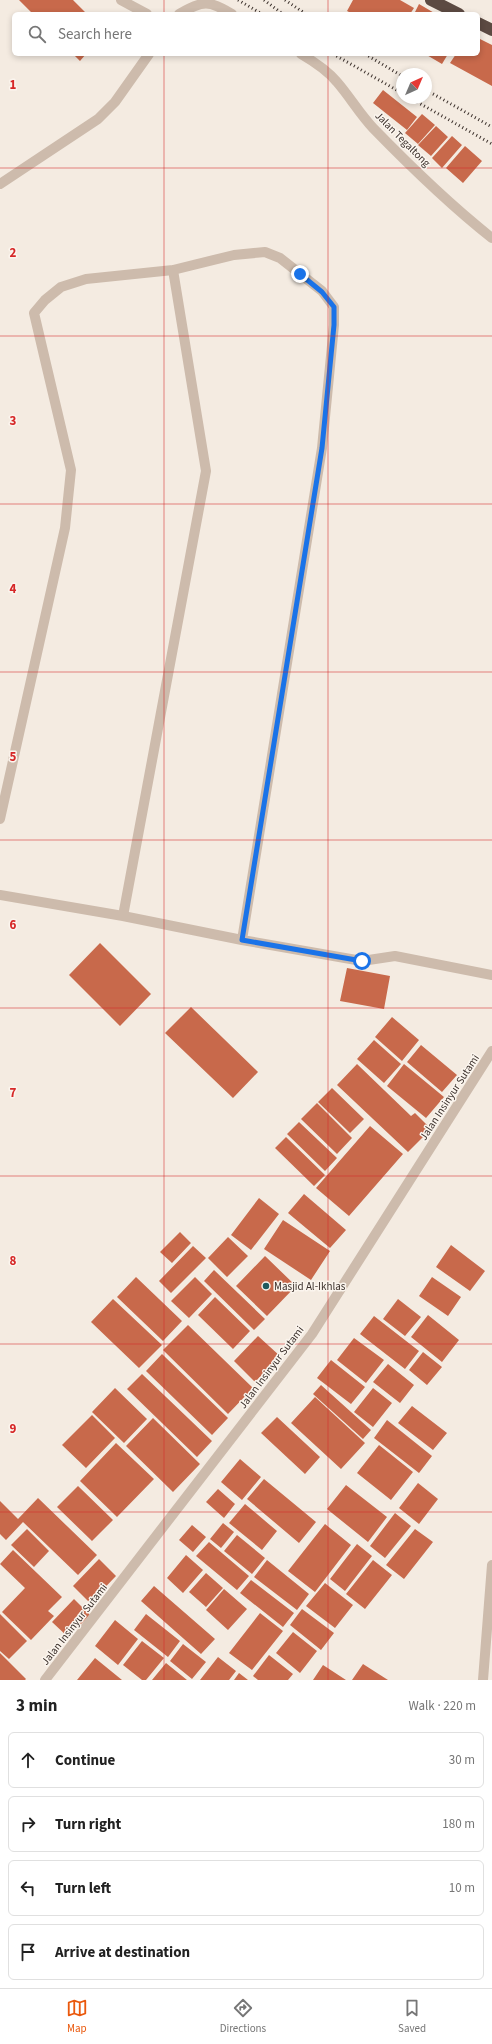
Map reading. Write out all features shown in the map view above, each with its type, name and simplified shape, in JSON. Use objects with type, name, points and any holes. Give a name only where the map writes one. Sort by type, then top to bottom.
[{"type":"highway","points":[[431,0],[456,12]]},
{"type":"highway","points":[[480,24],[492,30]]},
{"type":"street","points":[[121,0],[143,12]]},
{"type":"street","points":[[182,12],[192,4],[210,1],[229,12]]},
{"type":"street","points":[[0,184],[98,119],[115,102],[148,56]]},
{"type":"street","name":"Jalan Tegaltong","points":[[304,56],[337,81],[353,105],[372,127],[408,163],[492,238]]},
{"type":"street","points":[[0,819],[65,528],[71,470],[34,313],[45,300],[61,287],[86,280],[173,270],[234,255],[265,252],[280,258],[322,292],[334,307],[334,325],[322,448],[242,940]]},
{"type":"street","points":[[123,916],[206,471],[173,270]]},
{"type":"street","points":[[0,895],[123,916],[242,940],[362,961],[395,956],[492,975]]},
{"type":"street","name":"Jalan Insinyur Sutami","points":[[45,1680],[312,1334],[492,1051]]},
{"type":"street","points":[[484,1680],[492,1565]]},
{"type":"building","points":[[19,0],[73,0],[85,12],[31,12]]},
{"type":"building","points":[[353,0],[400,0],[414,8],[411,12],[347,11]]},
{"type":"building","points":[[419,4],[433,12],[415,12]]},
{"type":"building","points":[[480,39],[492,45],[492,86],[450,63],[455,56],[480,56]]},
{"type":"building","points":[[75,56],[84,56],[80,61]]},
{"type":"building","points":[[428,56],[447,56],[442,64]]},
{"type":"building","points":[[383,90],[396,100],[396,104],[401,104],[417,117],[407,130],[373,103]]},
{"type":"building","points":[[422,114],[435,125],[418,144],[405,133]]},
{"type":"building","points":[[436,126],[448,137],[431,156],[418,145]]},
{"type":"building","points":[[452,136],[462,145],[442,168],[432,158]]},
{"type":"building","points":[[465,146],[482,161],[463,183],[446,168]]},
{"type":"building","points":[[100,943],[151,994],[120,1026],[69,975]]},
{"type":"building","points":[[347,968],[390,976],[384,1009],[340,1001]]},
{"type":"building","points":[[191,1007],[258,1072],[233,1098],[165,1033]]},
{"type":"building","points":[[392,1017],[419,1040],[402,1061],[375,1037]]},
{"type":"building","points":[[374,1040],[401,1064],[384,1083],[357,1059]]},
{"type":"building","points":[[421,1045],[457,1075],[442,1092],[407,1062]]},
{"type":"building","points":[[357,1064],[411,1116],[415,1113],[431,1129],[408,1152],[337,1085]]},
{"type":"building","points":[[404,1064],[444,1097],[426,1118],[387,1086]]},
{"type":"building","points":[[332,1088],[364,1119],[350,1133],[318,1102]]},
{"type":"building","points":[[317,1103],[352,1138],[337,1154],[301,1119]]},
{"type":"building","points":[[299,1122],[337,1158],[325,1171],[287,1134]]},
{"type":"building","points":[[370,1126],[403,1154],[349,1216],[316,1188]]},
{"type":"building","points":[[286,1137],[325,1175],[314,1186],[275,1148]]},
{"type":"building","points":[[304,1194],[346,1230],[330,1248],[288,1213]]},
{"type":"building","points":[[259,1198],[279,1214],[251,1250],[231,1235]]},
{"type":"building","points":[[283,1220],[330,1251],[311,1280],[264,1249]]},
{"type":"building","points":[[180,1232],[191,1243],[172,1263],[160,1252]]},
{"type":"building","points":[[228,1237],[248,1256],[227,1277],[208,1258]]},
{"type":"building","points":[[451,1245],[485,1271],[470,1291],[436,1267]]},
{"type":"building","points":[[193,1246],[206,1258],[171,1293],[159,1281]]},
{"type":"building","name":"Masjid Al-Ikhlas","points":[[265,1256],[296,1286],[267,1316],[236,1286]]},
{"type":"building","points":[[214,1270],[265,1319],[254,1330],[204,1281]]},
{"type":"building","points":[[136,1277],[182,1321],[163,1341],[117,1297]]},
{"type":"building","points":[[195,1277],[212,1294],[189,1318],[171,1301]]},
{"type":"building","points":[[432,1277],[461,1297],[448,1316],[419,1296]]},
{"type":"building","points":[[215,1297],[250,1331],[233,1349],[198,1315]]},
{"type":"building","points":[[113,1299],[162,1345],[139,1368],[91,1322]]},
{"type":"building","points":[[398,1299],[421,1317],[405,1336],[383,1319]]},
{"type":"building","points":[[428,1315],[459,1340],[442,1362],[411,1337]]},
{"type":"building","points":[[374,1316],[419,1351],[405,1369],[360,1334]]},
{"type":"building","points":[[188,1325],[253,1388],[228,1414],[163,1350]]},
{"type":"building","points":[[258,1336],[280,1356],[255,1382],[234,1361]]},
{"type":"building","points":[[354,1338],[384,1360],[366,1383],[337,1360]]},
{"type":"building","points":[[423,1352],[442,1367],[427,1385],[409,1370]]},
{"type":"building","points":[[162,1354],[228,1418],[212,1435],[146,1371]]},
{"type":"building","points":[[331,1360],[365,1387],[351,1404],[317,1378]]},
{"type":"building","points":[[388,1364],[414,1385],[400,1403],[373,1382]]},
{"type":"building","points":[[142,1374],[212,1441],[197,1457],[127,1389]]},
{"type":"building","points":[[321,1385],[371,1430],[363,1439],[313,1394]]},
{"type":"building","points":[[115,1388],[147,1419],[124,1443],[92,1412]]},
{"type":"building","points":[[373,1388],[392,1403],[373,1427],[354,1412]]},
{"type":"building","points":[[315,1397],[365,1443],[341,1469],[291,1423]]},
{"type":"building","points":[[412,1406],[447,1433],[433,1450],[398,1423]]},
{"type":"building","points":[[92,1415],[115,1438],[86,1468],[62,1445]]},
{"type":"building","points":[[277,1417],[320,1457],[305,1474],[261,1433]]},
{"type":"building","points":[[153,1418],[200,1464],[173,1492],[126,1446]]},
{"type":"building","points":[[387,1420],[432,1456],[419,1473],[374,1438]]},
{"type":"building","points":[[116,1443],[154,1479],[117,1517],[80,1481]]},
{"type":"building","points":[[379,1445],[413,1472],[391,1500],[357,1473]]},
{"type":"building","points":[[240,1459],[261,1477],[242,1500],[221,1482]]},
{"type":"building","points":[[264,1479],[316,1522],[299,1543],[247,1499]]},
{"type":"building","points":[[418,1483],[438,1499],[419,1524],[399,1508]]},
{"type":"building","points":[[346,1485],[387,1517],[368,1542],[327,1509]]},
{"type":"building","points":[[78,1486],[113,1520],[92,1541],[57,1507]]},
{"type":"building","points":[[218,1489],[235,1504],[224,1518],[206,1502]]},
{"type":"building","points":[[38,1498],[97,1555],[78,1575],[23,1522],[6,1540],[0,1534],[0,1501],[18,1519]]},
{"type":"building","points":[[245,1504],[277,1531],[262,1550],[229,1523]]},
{"type":"building","points":[[395,1513],[411,1526],[385,1558],[370,1546]]},
{"type":"building","points":[[223,1523],[234,1532],[221,1548],[210,1539]]},
{"type":"building","points":[[325,1524],[351,1545],[315,1592],[288,1571]]},
{"type":"building","points":[[192,1525],[206,1537],[193,1552],[179,1540]]},
{"type":"building","points":[[27,1529],[49,1551],[34,1567],[11,1545]]},
{"type":"building","points":[[415,1529],[433,1542],[404,1579],[386,1565]]},
{"type":"building","points":[[237,1535],[265,1558],[252,1574],[224,1551]]},
{"type":"building","points":[[209,1542],[249,1576],[237,1590],[196,1556]]},
{"type":"building","points":[[357,1544],[372,1556],[345,1591],[330,1579]]},
{"type":"building","points":[[13,1550],[62,1597],[48,1611],[54,1616],[31,1640],[2,1612],[25,1588],[0,1564]]},
{"type":"building","points":[[186,1555],[203,1570],[183,1593],[167,1578]]},
{"type":"building","points":[[99,1559],[116,1576],[90,1603],[73,1586]]},
{"type":"building","points":[[267,1560],[309,1594],[297,1610],[254,1577]]},
{"type":"building","points":[[373,1560],[392,1575],[365,1609],[346,1594]]},
{"type":"building","points":[[206,1573],[223,1588],[206,1607],[189,1592]]},
{"type":"building","points":[[251,1580],[294,1613],[283,1627],[240,1593]]},
{"type":"building","points":[[325,1583],[353,1605],[335,1628],[306,1606]]},
{"type":"building","points":[[154,1586],[215,1639],[201,1654],[141,1601]]},
{"type":"building","points":[[224,1589],[247,1609],[228,1630],[206,1610]]},
{"type":"building","points":[[74,1599],[90,1615],[68,1637],[52,1622]]},
{"type":"building","points":[[302,1609],[334,1633],[321,1650],[290,1625]]},
{"type":"building","points":[[260,1613],[283,1631],[252,1670],[229,1653]]},
{"type":"building","points":[[0,1614],[27,1641],[9,1659],[0,1651]]},
{"type":"building","points":[[146,1614],[180,1641],[168,1657],[134,1630]]},
{"type":"building","points":[[115,1620],[138,1639],[118,1665],[95,1646]]},
{"type":"building","points":[[293,1632],[317,1651],[300,1673],[276,1653]]},
{"type":"building","points":[[142,1641],[164,1658],[146,1680],[142,1680],[123,1665]]},
{"type":"building","points":[[183,1644],[206,1662],[192,1679],[170,1661]]},
{"type":"building","points":[[0,1653],[26,1679],[25,1680],[0,1680]]},
{"type":"building","points":[[269,1655],[293,1674],[288,1680],[258,1680],[253,1676]]},
{"type":"building","points":[[218,1657],[236,1671],[229,1680],[200,1680]]},
{"type":"building","points":[[95,1658],[122,1680],[77,1680]]},
{"type":"building","points":[[166,1663],[187,1680],[152,1680]]},
{"type":"building","points":[[363,1664],[388,1680],[352,1680]]},
{"type":"building","points":[[323,1665],[346,1680],[313,1680]]},
{"type":"building","points":[[239,1673],[248,1680],[234,1680]]},
{"type":"railway","points":[[238,0],[259,12]]},
{"type":"railway","points":[[264,0],[280,12]]},
{"type":"railway","points":[[285,0],[303,12]]},
{"type":"railway","points":[[337,56],[396,90]]},
{"type":"railway","points":[[368,56],[396,72]]},
{"type":"railway","points":[[432,93],[492,127]]},
{"type":"railway","points":[[421,104],[492,144]]},
{"type":"place","name":"Masjid Al-Ikhlas","points":[[266,1286]]},
{"type":"route","points":[[300,274],[322,292],[334,307],[334,325],[322,448],[242,940],[362,961]]}]
